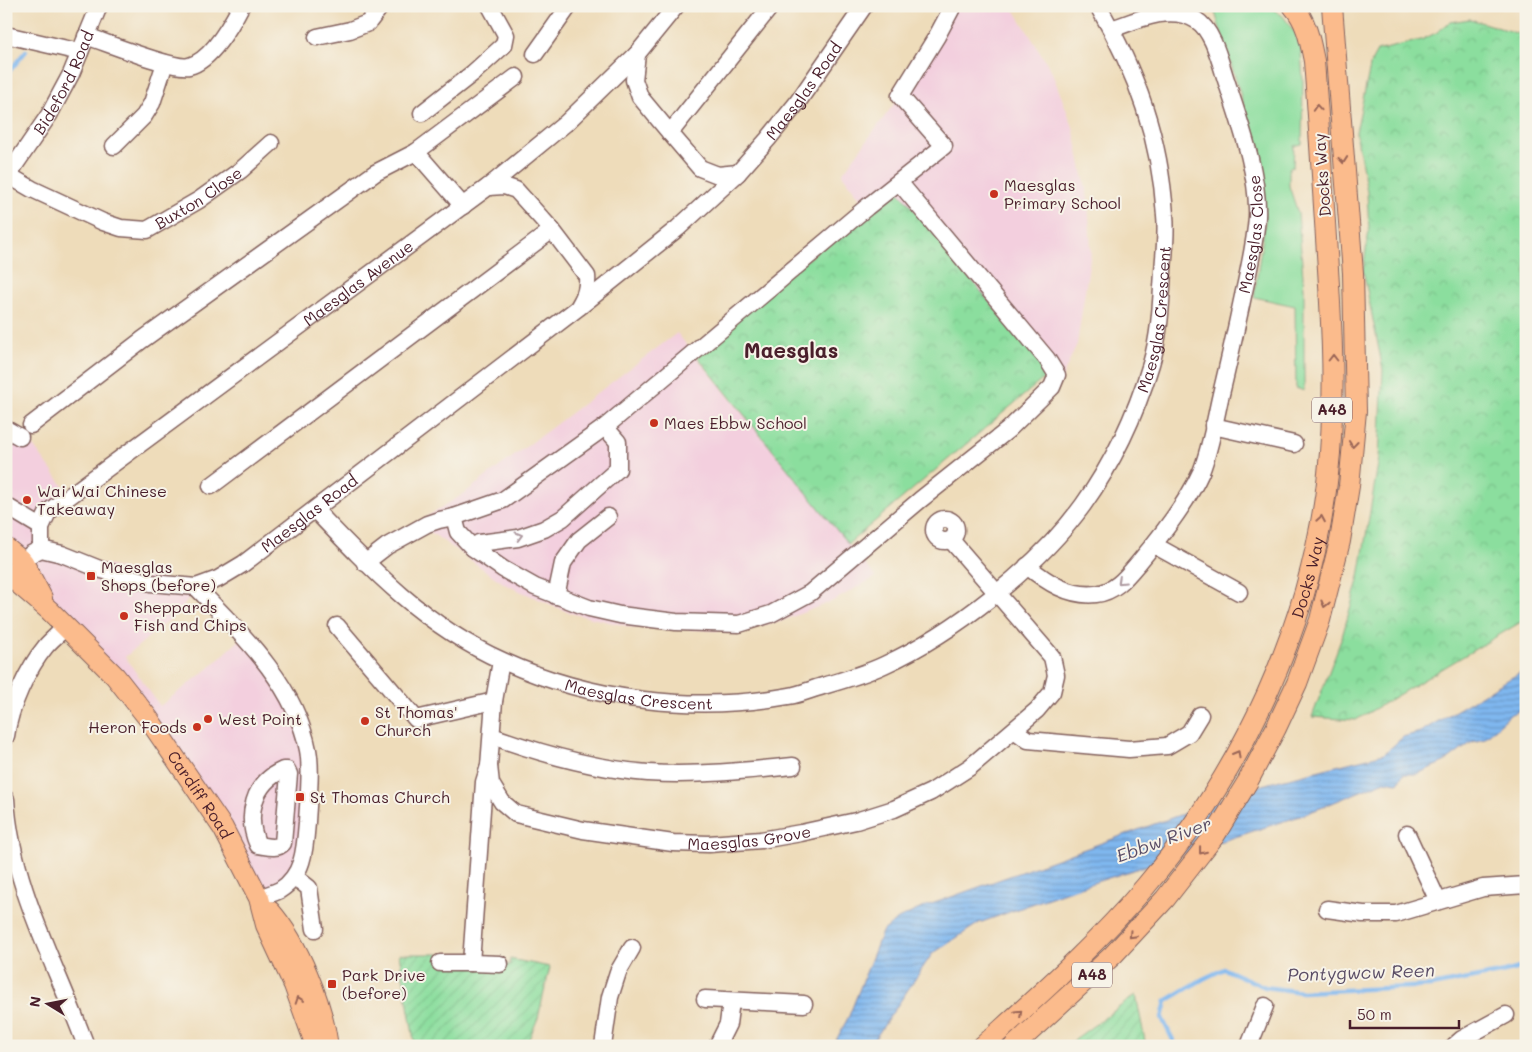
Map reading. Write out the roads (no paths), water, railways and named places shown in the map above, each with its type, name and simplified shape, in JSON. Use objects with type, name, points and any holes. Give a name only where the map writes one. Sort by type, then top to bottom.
[{"type":"main road","name":"Docks Way","points":[[984,1046],[1103,934],[1133,901],[1185,836],[1212,796],[1241,747],[1269,691],[1299,613],[1316,544],[1328,475],[1333,400],[1333,338],[1314,61],[1309,35],[1300,14],[1293,6]]},
{"type":"main road","name":"Docks Way","points":[[1014,1046],[1113,955],[1165,898],[1215,834],[1248,781],[1297,683],[1320,620],[1340,541],[1349,486],[1356,411],[1353,273],[1332,6]]},
{"type":"main road","name":"Cardiff Road","points":[[6,548],[13,570],[49,610],[115,676],[148,718],[223,828],[259,898],[266,925],[294,985],[316,1046]]},
{"type":"main road","name":"Cardiff Road","points":[[259,898],[277,918],[296,951],[314,989],[325,1024],[328,1046]]},
{"type":"street","name":"Bideford Road","points":[[7,176],[49,114],[71,74],[99,6]]},
{"type":"street","points":[[86,36],[171,66],[189,67],[204,58],[225,34],[241,6]]},
{"type":"street","points":[[317,37],[350,30],[368,23],[381,6]]},
{"type":"street","points":[[422,112],[504,44],[506,35],[490,6]]},
{"type":"street","points":[[534,54],[570,6]]},
{"type":"street","name":"Maesglas Avenue","points":[[41,527],[48,512],[70,494],[488,188],[566,123],[637,54],[676,6]]},
{"type":"street","points":[[670,133],[771,6]]},
{"type":"street","name":"Maesglas Road","points":[[41,549],[62,554],[102,570],[151,583],[196,587],[218,579],[243,564],[578,308],[678,228],[738,174],[768,139],[797,103],[864,6]]},
{"type":"street","points":[[365,563],[387,546],[427,524],[503,500],[605,427],[944,146],[900,96],[953,6]]},
{"type":"street","name":"Maesglas Crescent","points":[[315,510],[365,563],[430,620],[501,660],[542,677],[574,687],[614,696],[688,704],[736,703],[792,696],[883,666],[957,623],[1027,566],[1082,506],[1108,466],[1136,406],[1151,363],[1159,327],[1166,217],[1155,140],[1144,102],[1112,29],[1098,6]]},
{"type":"street","name":"Maesglas Close","points":[[1027,566],[1048,582],[1066,590],[1096,594],[1107,591],[1119,584],[1154,544],[1194,486],[1204,464],[1230,360],[1252,256],[1257,216],[1255,188],[1244,134],[1218,58],[1203,26],[1195,19],[1177,13],[1144,17],[1112,29]]},
{"type":"street","points":[[6,35],[80,52]]},
{"type":"street","points":[[637,54],[634,80],[640,97],[670,133],[700,168],[718,175],[738,174]]},
{"type":"street","points":[[114,146],[144,116],[152,102],[165,63]]},
{"type":"street","points":[[19,430],[374,173],[416,152],[516,77]]},
{"type":"street","name":"Buxton Close","points":[[7,176],[103,222],[121,228],[148,230],[199,200],[241,170],[271,143]]},
{"type":"street","points":[[416,152],[462,206]]},
{"type":"street","points":[[454,517],[458,532],[472,548],[502,569],[556,596],[590,608],[620,615],[676,622],[739,624],[771,614],[810,593],[920,500],[1008,430],[1052,387],[1057,375],[1047,359],[899,182]]},
{"type":"street","name":"Maesglas Road","points":[[488,188],[504,186],[516,190],[552,230],[587,276],[586,295],[578,308]]},
{"type":"street","points":[[211,486],[552,230]]},
{"type":"street","points":[[1214,426],[1294,444]]},
{"type":"street","points":[[472,548],[479,543],[518,538],[544,529],[563,518],[618,469],[618,442],[605,427]]},
{"type":"street","points":[[6,506],[41,527],[41,549],[30,554],[13,570]]},
{"type":"street","points":[[556,596],[563,563],[579,540],[608,516]]},
{"type":"street","points":[[951,540],[996,593]]},
{"type":"street","points":[[1154,544],[1239,592]]},
{"type":"street","points":[[196,587],[251,644],[278,681],[300,720],[308,752],[306,844],[302,863],[295,877],[280,890],[259,898]]},
{"type":"street","name":"Maesglas Grove","points":[[489,766],[491,784],[502,802],[516,814],[583,830],[673,843],[710,844],[761,840],[801,834],[856,821],[894,809],[931,792],[970,767],[1037,710],[1052,692],[1056,675],[1052,657],[996,593]]},
{"type":"street","points":[[6,736],[8,722],[18,695],[33,667],[46,646],[66,626]]},
{"type":"street","points":[[337,626],[416,719],[494,701]]},
{"type":"street","name":"Maesglas Grove","points":[[471,963],[484,782],[489,766],[494,701],[501,660]]},
{"type":"street","points":[[1014,730],[1028,740],[1129,750],[1167,746],[1190,733],[1200,715]]},
{"type":"street","points":[[492,736],[536,752],[647,773],[697,774],[793,766]]},
{"type":"street","points":[[6,799],[14,851],[27,900],[86,1046]]},
{"type":"street","points":[[1407,834],[1438,902]]},
{"type":"street","points":[[238,858],[258,845]]},
{"type":"street","points":[[295,877],[309,888],[315,929]]},
{"type":"street","points":[[1327,909],[1379,915],[1405,912],[1482,888],[1526,885]]},
{"type":"street","points":[[603,1046],[610,997],[618,972],[632,948]]},
{"type":"street","points":[[440,963],[500,964]]},
{"type":"street","points":[[705,999],[804,1004]]},
{"type":"street","points":[[717,1046],[728,1024],[731,1001]]},
{"type":"street","points":[[1249,1046],[1265,1006]]},
{"type":"street","points":[[1454,1046],[1506,1015]]},
{"type":"water","name":"Ebbw River","points":[[1526,669],[1526,708],[1511,714],[1484,739],[1472,742],[1448,760],[1417,774],[1403,774],[1398,783],[1385,781],[1303,815],[1065,892],[979,923],[932,954],[870,1046],[833,1046],[849,1016],[882,932],[898,919],[926,906],[1269,783],[1384,754],[1403,737],[1420,732]]},
{"type":"waterway","points":[[6,75],[26,51]]},
{"type":"waterway","name":"Pontygwcw Reen","points":[[1176,1046],[1162,1018],[1166,1001],[1224,969],[1265,987],[1302,992],[1431,986],[1505,972],[1526,966]]},
{"type":"place","name":"Maesglas Primary School","points":[[994,194]]},
{"type":"place","name":"Maes Ebbw School","points":[[654,423]]},
{"type":"place","name":"Wai Wai Chinese Takeaway","points":[[27,500]]},
{"type":"place","name":"Maesglas Shops (before)","points":[[91,576]]},
{"type":"place","name":"Sheppards Fish and Chips","points":[[124,616]]},
{"type":"place","name":"West Point","points":[[208,719]]},
{"type":"place","name":"St Thomas' Church","points":[[365,721]]},
{"type":"place","name":"Heron Foods","points":[[197,727]]},
{"type":"place","name":"St Thomas Church","points":[[300,797]]},
{"type":"place","name":"Park Drive (before)","points":[[332,984]]},
{"type":"district","name":"Maesglas","points":[[791,351]]}]
